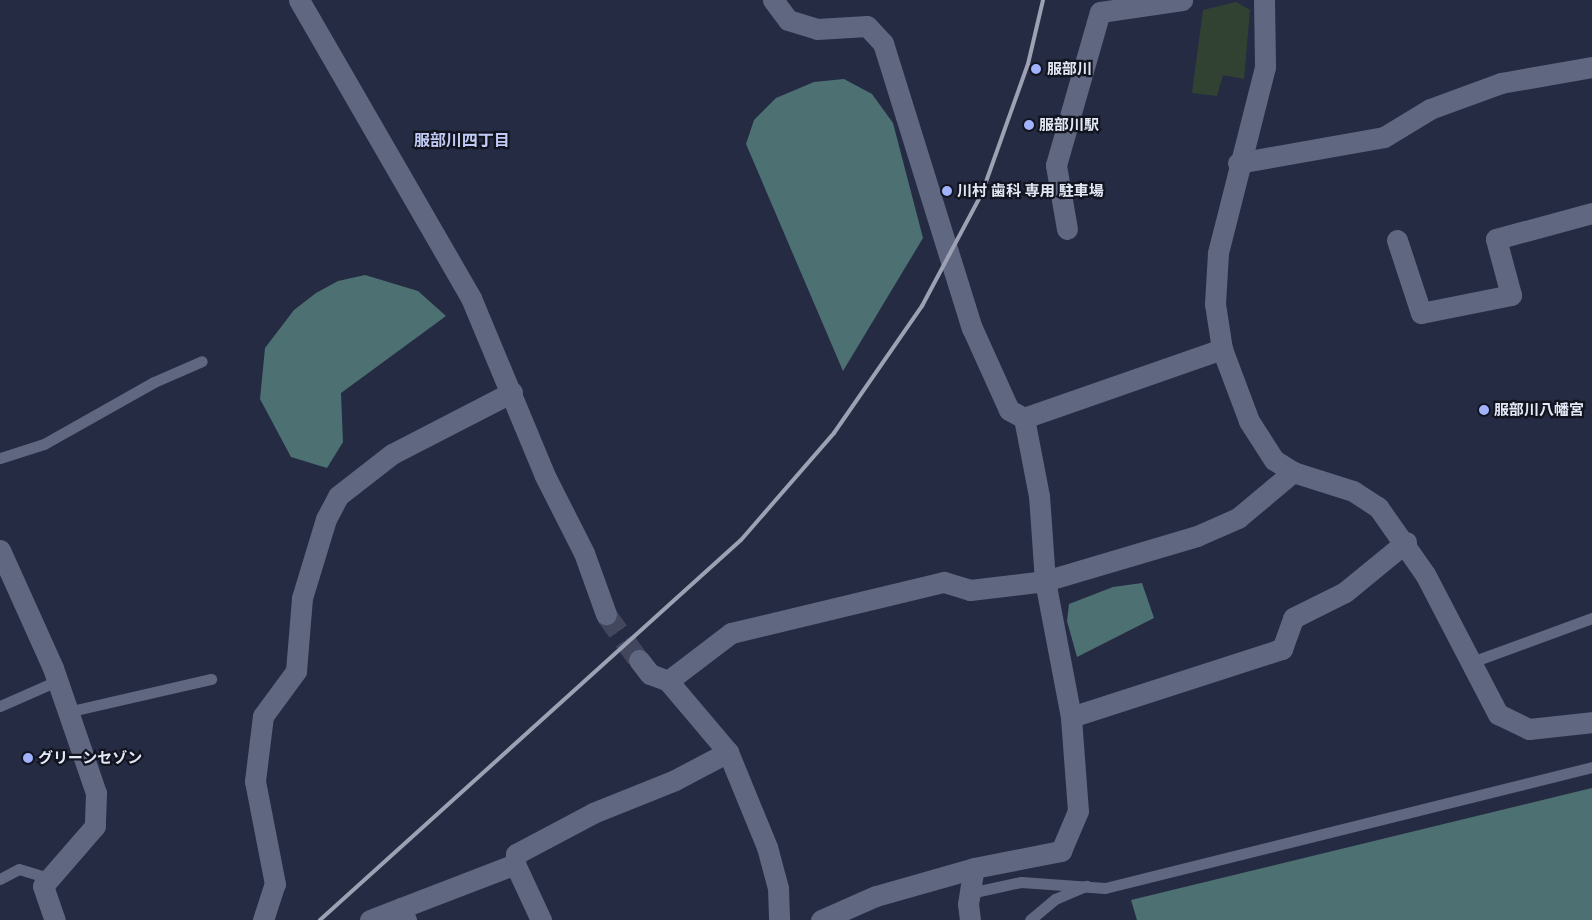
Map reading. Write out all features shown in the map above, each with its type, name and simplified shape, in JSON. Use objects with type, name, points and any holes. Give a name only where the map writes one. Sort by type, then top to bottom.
[{"type":"street","points":[[299,0],[470,298],[512,392],[561,511],[584,553],[606,614]]},
{"type":"street","points":[[773,0],[788,20],[817,29],[868,26],[883,43],[972,328],[1009,410],[1024,418],[1222,349]]},
{"type":"street","points":[[1067,229],[1056,165],[1100,12],[1182,0]]},
{"type":"street","points":[[1264,0],[1265,67],[1238,163],[1218,253],[1215,304],[1222,349],[1249,421],[1274,460],[1293,472],[1353,491],[1378,507],[1406,542],[1468,663],[1498,714],[1529,729],[1592,722]]},
{"type":"street","points":[[1238,163],[1384,137],[1430,108],[1501,83],[1592,67]]},
{"type":"street","points":[[1398,240],[1420,313],[1510,295],[1496,239],[1592,213]]},
{"type":"street","points":[[263,920],[275,884],[256,781],[263,716],[296,671],[302,598],[326,519],[338,496],[392,454],[512,392]]},
{"type":"street","points":[[822,920],[876,896],[974,868],[1061,851],[1078,811],[1071,717],[1045,581],[1039,496],[1024,418]]},
{"type":"street","points":[[668,681],[731,633],[944,582],[970,590],[1045,581],[1197,536],[1238,518],[1293,472]]},
{"type":"street","points":[[1071,717],[1282,649],[1293,618],[1345,592],[1406,542]]},
{"type":"street","points":[[0,550],[57,681],[96,793],[95,826],[43,886],[55,920]]},
{"type":"street","points":[[639,660],[650,674],[668,681],[728,752],[767,847],[778,888],[779,920]]},
{"type":"street","points":[[541,920],[515,864],[516,854],[593,813],[675,780],[728,752]]},
{"type":"street","points":[[370,920],[404,914],[515,864]]},
{"type":"street","points":[[970,920],[970,893],[974,868]]},
{"type":"lane","points":[[0,458],[44,444],[154,382],[202,360]]},
{"type":"lane","points":[[1468,663],[1592,618]]},
{"type":"lane","points":[[67,712],[211,679]]},
{"type":"lane","points":[[0,706],[57,681]]},
{"type":"lane","points":[[970,893],[1021,882],[1088,885],[1105,888],[1592,767]]},
{"type":"lane","points":[[0,879],[19,869],[48,878]]},
{"type":"lane","points":[[1030,920],[1055,899],[1088,885]]},
{"type":"shaded area","points":[[1236,2],[1250,10],[1244,79],[1223,75],[1217,96],[1192,93],[1203,10]]},
{"type":"shaded area","points":[[844,79],[872,94],[893,123],[923,238],[843,371],[746,144],[754,120],[776,98],[814,82]]},
{"type":"shaded area","points":[[365,275],[418,291],[446,316],[341,393],[343,442],[327,468],[291,457],[260,399],[265,348],[294,310],[316,293],[338,281]]},
{"type":"shaded area","points":[[1142,583],[1154,618],[1077,657],[1067,621],[1069,604],[1113,587]]},
{"type":"shaded area","points":[[1592,788],[1592,920],[1137,920],[1131,900]]},
{"type":"tunnel","points":[[606,614],[639,660]]},
{"type":"railway","points":[[320,920],[741,540],[834,433],[922,306],[982,193],[1028,64],[1043,0]]},
{"type":"place","name":"服部川","points":[[1036,69]]},
{"type":"place","name":"服部川駅","points":[[1029,125]]},
{"type":"place","name":"川村 歯科 専用 駐車場","points":[[947,191]]},
{"type":"place","name":"服部川八幡宮","points":[[1484,410]]},
{"type":"place","name":"グリーンセゾン","points":[[28,758]]},
{"type":"district","name":"服部川四丁目","points":[[462,140]]}]
